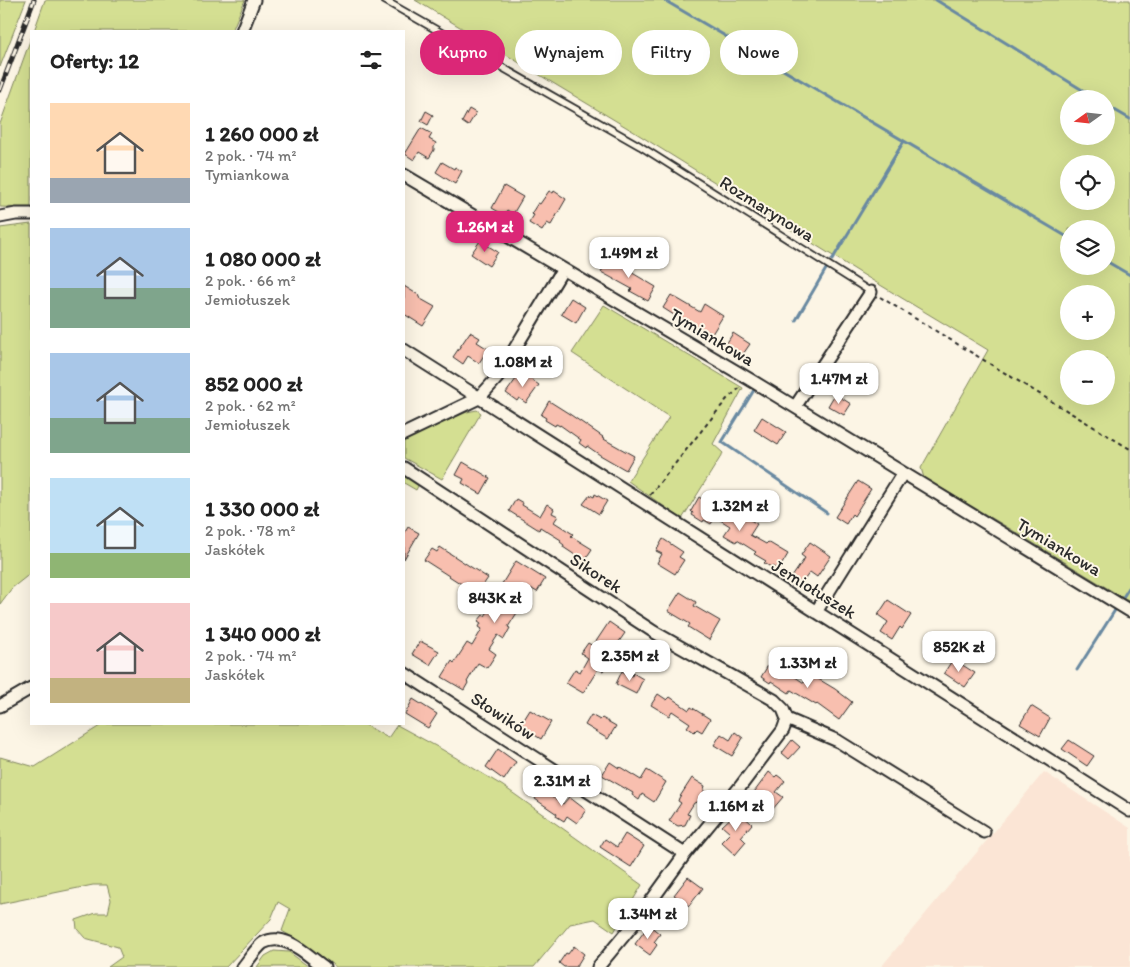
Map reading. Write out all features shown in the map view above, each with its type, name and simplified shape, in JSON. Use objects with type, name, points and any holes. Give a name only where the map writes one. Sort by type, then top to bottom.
[{"type":"street","points":[[242,30],[254,0]]},
{"type":"street","name":"Tymiankowa","points":[[405,176],[749,379],[1130,611]]},
{"type":"street","points":[[0,217],[30,214]]},
{"type":"street","points":[[405,434],[479,398],[496,378],[563,269]]},
{"type":"street","points":[[794,407],[871,292]]},
{"type":"street","name":"Jemiołuszek","points":[[405,351],[1130,811]]},
{"type":"street","name":"Sikorek","points":[[405,469],[654,632],[774,700],[783,709],[787,718]]},
{"type":"street","points":[[816,612],[903,473]]},
{"type":"street","name":"Słowików","points":[[405,674],[684,854]]},
{"type":"street","points":[[0,706],[30,689]]},
{"type":"street","points":[[598,967],[641,915],[684,854],[740,787],[782,730],[787,718],[838,740],[984,832]]},
{"type":"street","points":[[243,967],[262,944],[277,939],[294,945],[324,967]]},
{"type":"lane","name":"Rozmarynowa","points":[[384,0],[640,146],[871,292]]},
{"type":"path","points":[[871,292],[1130,449]]},
{"type":"path","points":[[644,502],[726,399],[749,379]]},
{"type":"shaded area","points":[[1044,772],[1130,828],[1130,967],[881,967]]},
{"type":"green space","points":[[0,0],[26,0],[0,67]]},
{"type":"green space","points":[[45,0],[245,0],[232,30],[34,30]]},
{"type":"green space","points":[[415,0],[1130,0],[1130,602],[924,478],[921,468],[988,350],[540,75],[622,75],[622,30],[515,30],[515,60],[505,54],[505,30],[465,30]]},
{"type":"green space","points":[[30,41],[30,208],[0,207],[0,124]]},
{"type":"green space","points":[[30,224],[30,574],[12,588],[0,604],[0,228]]},
{"type":"green space","points":[[604,305],[743,388],[713,444],[723,453],[682,519],[628,481],[669,417],[572,353]]},
{"type":"green space","points":[[477,410],[481,413],[442,479],[405,459],[405,441],[407,439],[467,412]]},
{"type":"green space","points":[[405,476],[419,484],[416,490],[405,484]]},
{"type":"green space","points":[[101,725],[366,725],[388,738],[397,725],[503,786],[642,885],[614,932],[595,919],[570,924],[534,967],[336,967],[282,931],[290,909],[278,902],[271,919],[226,967],[108,967],[122,957],[118,947],[85,938],[77,929],[76,920],[96,913],[108,913],[111,900],[107,885],[93,885],[0,904],[0,757],[35,767]]},
{"type":"green space","points":[[274,951],[289,952],[309,967],[257,967],[265,956]]},
{"type":"building","points":[[469,109],[476,113],[468,126],[462,122]]},
{"type":"building","points":[[426,111],[433,115],[428,125],[421,121]]},
{"type":"building","points":[[421,128],[432,134],[429,139],[436,143],[429,158],[419,152],[414,160],[405,154]]},
{"type":"building","points":[[442,162],[462,171],[455,184],[436,172]]},
{"type":"building","points":[[504,186],[523,197],[513,214],[507,210],[504,215],[492,208]]},
{"type":"building","points":[[549,191],[553,193],[554,191],[566,199],[551,225],[547,223],[542,231],[529,223],[534,215],[531,214]]},
{"type":"building","points":[[480,241],[498,252],[489,266],[471,254]]},
{"type":"building","points":[[609,258],[656,287],[648,301],[630,291],[632,289],[601,272]]},
{"type":"building","points":[[405,287],[420,296],[419,298],[435,307],[423,326],[405,315]]},
{"type":"building","points":[[671,295],[700,312],[704,304],[723,316],[712,334],[707,331],[705,335],[663,308]]},
{"type":"building","points":[[571,298],[585,307],[576,323],[561,314]]},
{"type":"building","points":[[470,332],[480,338],[477,342],[488,349],[479,363],[468,356],[463,364],[453,357]]},
{"type":"building","points":[[733,333],[750,344],[741,357],[725,346]]},
{"type":"building","points":[[521,372],[539,385],[526,403],[519,398],[517,401],[506,393]]},
{"type":"building","points":[[835,394],[851,404],[844,415],[828,406]]},
{"type":"building","points":[[549,401],[602,438],[634,456],[626,470],[587,446],[586,448],[579,443],[581,440],[560,425],[556,424],[555,426],[545,420],[546,418],[541,415]]},
{"type":"building","points":[[762,417],[786,432],[778,445],[754,430]]},
{"type":"building","points":[[463,462],[490,478],[481,494],[462,483],[464,479],[456,475]]},
{"type":"building","points":[[858,481],[871,489],[854,516],[852,514],[846,524],[835,517]]},
{"type":"building","points":[[595,494],[607,501],[599,514],[583,504],[590,495],[594,497]]},
{"type":"building","points":[[699,497],[710,504],[711,501],[735,519],[739,513],[757,524],[750,535],[766,544],[768,542],[788,554],[779,569],[764,563],[766,561],[754,554],[756,552],[737,540],[736,542],[724,535],[730,526],[717,518],[711,524],[704,520],[703,522],[692,515],[691,511]]},
{"type":"building","points":[[516,499],[540,516],[547,504],[554,509],[552,513],[558,516],[554,522],[573,534],[571,536],[592,549],[584,561],[563,547],[564,545],[560,542],[561,540],[540,527],[539,530],[509,511]]},
{"type":"building","points":[[408,527],[419,533],[405,557],[405,532]]},
{"type":"building","points":[[663,539],[683,552],[679,557],[684,560],[675,574],[657,563],[662,554],[656,551]]},
{"type":"building","points":[[810,542],[831,556],[817,577],[810,572],[802,583],[792,577],[805,558],[801,555]]},
{"type":"building","points":[[440,547],[488,578],[477,594],[424,560],[432,549],[437,552]]},
{"type":"building","points":[[516,561],[545,579],[537,592],[532,589],[508,627],[510,628],[504,639],[498,635],[489,649],[496,654],[487,668],[478,663],[464,690],[442,677],[467,643],[472,646],[482,629],[479,627],[481,623],[478,621],[483,615],[485,616],[495,601],[492,600]]},
{"type":"building","points":[[680,592],[696,602],[694,606],[720,621],[709,640],[688,627],[690,624],[668,611]]},
{"type":"building","points":[[888,600],[911,615],[892,640],[881,633],[888,622],[878,615]]},
{"type":"building","points":[[609,622],[625,633],[609,656],[611,657],[603,671],[598,669],[583,693],[566,683],[575,669],[580,672],[588,658],[581,653],[588,643],[593,646]]},
{"type":"building","points":[[420,641],[439,651],[430,665],[412,654]]},
{"type":"building","points":[[772,659],[804,683],[810,674],[852,702],[839,720],[817,704],[791,690],[789,693],[771,681],[770,683],[761,677]]},
{"type":"building","points":[[953,659],[975,673],[965,687],[944,673]]},
{"type":"building","points":[[622,671],[632,676],[633,673],[643,679],[636,694],[616,684]]},
{"type":"building","points":[[658,694],[667,700],[670,697],[689,710],[691,707],[710,719],[702,732],[697,729],[694,732],[687,727],[690,723],[672,711],[669,716],[651,705]]},
{"type":"building","points":[[413,699],[437,714],[428,728],[405,714]]},
{"type":"building","points":[[1031,706],[1050,718],[1040,736],[1020,724]]},
{"type":"building","points":[[530,710],[551,722],[541,739],[520,726]]},
{"type":"building","points":[[591,715],[600,720],[602,718],[616,726],[608,739],[585,725]]},
{"type":"building","points":[[735,732],[743,738],[732,756],[714,745],[721,734],[730,740]]},
{"type":"building","points":[[792,740],[800,747],[789,759],[782,753]]},
{"type":"building","points":[[1069,740],[1094,756],[1087,766],[1062,749]]},
{"type":"building","points":[[498,749],[516,762],[504,780],[486,767]]},
{"type":"building","points":[[610,762],[641,780],[647,770],[666,782],[654,802],[642,794],[639,800],[632,795],[633,793],[602,775]]},
{"type":"building","points":[[769,772],[785,781],[776,792],[783,797],[772,810],[752,795]]},
{"type":"building","points":[[692,778],[705,786],[704,798],[694,803],[687,814],[690,815],[685,825],[678,826],[669,821],[681,803],[678,801],[679,798]]},
{"type":"building","points":[[541,789],[563,804],[569,797],[586,810],[577,823],[567,816],[564,821],[535,799]]},
{"type":"building","points":[[738,811],[752,824],[741,837],[746,842],[735,855],[721,842],[730,833],[722,826]]},
{"type":"building","points":[[625,834],[644,846],[631,867],[600,847],[605,839],[617,847]]},
{"type":"building","points":[[688,877],[703,888],[689,906],[674,895]]},
{"type":"building","points":[[649,925],[660,934],[654,942],[657,945],[650,955],[635,944]]},
{"type":"building","points":[[574,946],[584,954],[576,967],[564,967],[559,963]]},
{"type":"waterway","points":[[664,0],[1060,233]]},
{"type":"waterway","points":[[936,0],[1082,90]]},
{"type":"waterway","points":[[1115,110],[1130,119]]},
{"type":"waterway","points":[[832,260],[904,141]]},
{"type":"waterway","points":[[1115,266],[1130,275]]},
{"type":"waterway","points":[[796,320],[826,269]]},
{"type":"waterway","points":[[754,390],[722,442],[827,513]]},
{"type":"waterway","points":[[1120,602],[1130,586]]},
{"type":"waterway","points":[[1077,670],[1117,607]]},
{"type":"railway","points":[[0,90],[34,0]]}]
